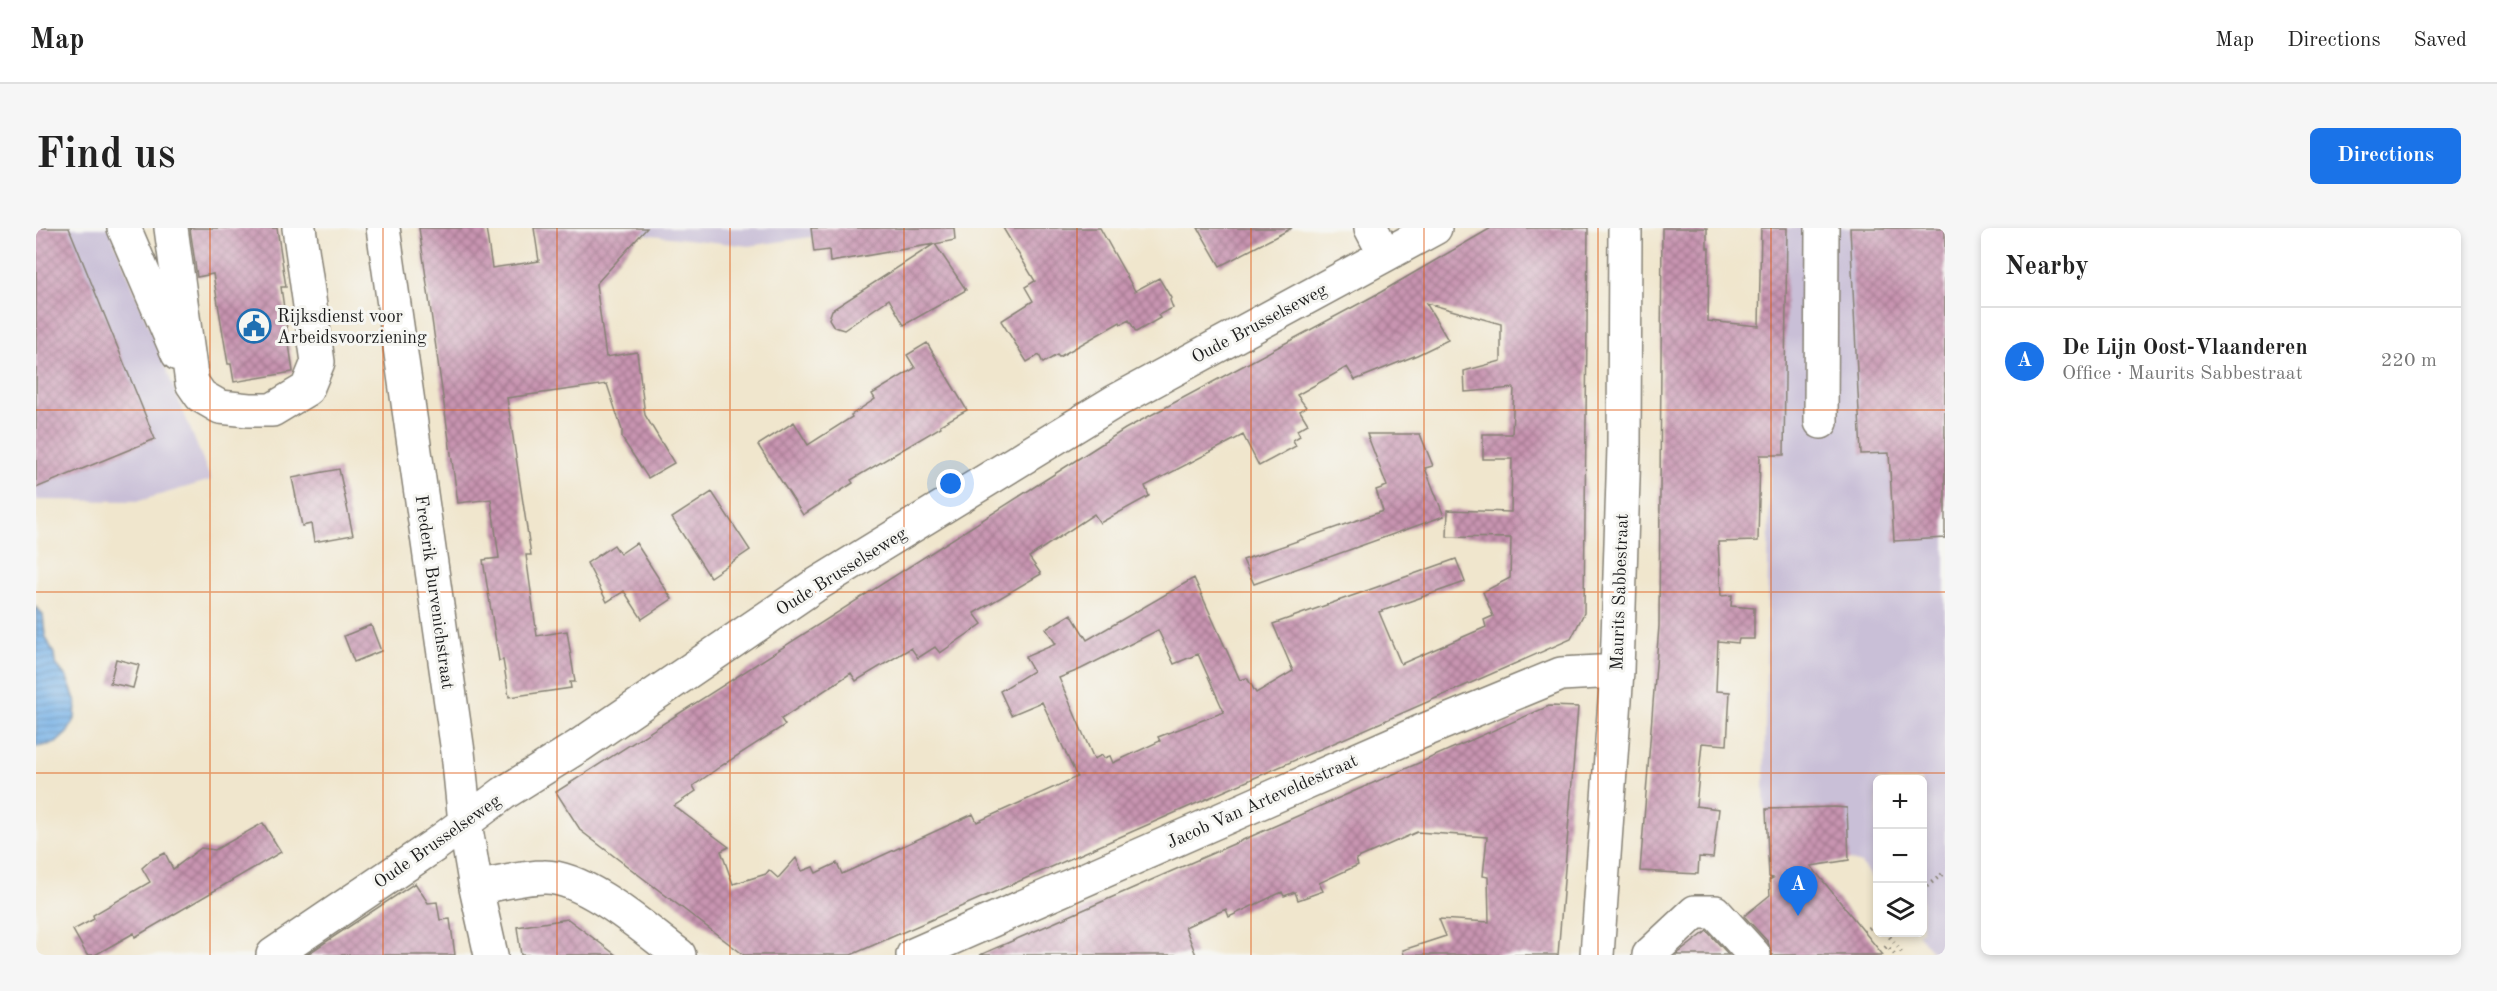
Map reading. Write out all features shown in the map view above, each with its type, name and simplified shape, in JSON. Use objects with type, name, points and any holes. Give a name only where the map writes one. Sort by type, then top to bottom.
[{"type":"street","points":[[124,228],[161,318],[192,383],[201,396],[220,406],[249,410],[272,410],[307,389],[318,362],[299,228]]},
{"type":"street","points":[[171,228],[192,383]]},
{"type":"street","name":"Frederik Burvenichstraat","points":[[383,228],[458,752],[465,823],[491,955]]},
{"type":"street","name":"Oude Brusselseweg","points":[[273,955],[465,823],[504,793],[579,746],[814,586],[1378,242],[1435,228]]},
{"type":"street","name":"Maurits Sabbestraat","points":[[1597,955],[1617,671],[1624,447],[1625,228]]},
{"type":"street","points":[[1821,422],[1822,228]]},
{"type":"street","name":"Jacob Van Arteveldestraat","points":[[913,955],[1418,732],[1561,674],[1617,671]]},
{"type":"street","points":[[476,888],[546,876],[570,883],[611,903],[679,955]]},
{"type":"street","points":[[1649,955],[1695,912],[1715,912],[1754,955]]},
{"type":"path","points":[[313,327],[395,313]]},
{"type":"path","points":[[1927,887],[1945,872]]},
{"type":"path","points":[[1864,932],[1873,925]]},
{"type":"path","points":[[1889,937],[1904,955]]},
{"type":"path","points":[[1885,948],[1887,946],[1895,955]]},
{"type":"shaded area","points":[[36,228],[109,228],[211,480],[139,501],[36,500]]},
{"type":"shaded area","points":[[590,228],[872,228],[749,246]]},
{"type":"shaded area","points":[[1761,228],[1945,228],[1945,955],[1935,955],[1920,937],[1927,937],[1927,775],[1873,775],[1873,880],[1861,864],[1849,860],[1769,874],[1764,791],[1770,455],[1757,454]]},
{"type":"water","points":[[36,607],[43,614],[45,635],[54,654],[55,663],[67,678],[76,702],[75,719],[67,733],[56,743],[36,747]]},
{"type":"building","points":[[36,228],[69,228],[155,439],[36,488]]},
{"type":"building","name":"Rijksdienst voor Arbeidsvoorziening","points":[[190,228],[277,228],[286,287],[281,287],[293,372],[234,382],[231,364],[228,364],[213,274],[197,277]]},
{"type":"building","points":[[419,228],[486,228],[492,268],[539,261],[534,228],[647,228],[596,284],[606,357],[637,352],[645,415],[674,463],[648,478],[622,438],[622,430],[607,384],[507,398],[531,555],[526,555],[537,636],[567,631],[575,682],[570,682],[571,688],[509,697],[503,660],[499,661],[483,560],[499,558],[491,499],[458,503]]},
{"type":"building","points":[[811,228],[954,228],[955,240],[935,244],[966,290],[904,325],[889,299],[844,330],[834,327],[829,319],[832,310],[934,244],[830,262],[829,250],[814,252]]},
{"type":"building","points":[[1003,228],[1100,228],[1135,291],[1159,278],[1171,298],[1173,308],[1158,315],[1160,318],[1136,332],[1129,320],[1121,324],[1120,322],[1059,357],[1057,355],[1043,363],[1039,355],[1027,362],[1001,321],[1033,301],[1025,287],[1035,281]]},
{"type":"building","points":[[1198,228],[1292,228],[1220,266]]},
{"type":"building","points":[[1491,228],[1588,228],[1584,613],[1571,639],[851,955],[744,955],[581,831],[556,792],[1125,429],[1381,292]],"holes":[[[1426,303],[1501,324],[1501,361],[1464,371],[1465,392],[1514,388],[1512,434],[1483,434],[1483,459],[1512,459],[1511,512],[1448,510],[1447,537],[1511,538],[1510,578],[1483,592],[1493,616],[1484,620],[1486,627],[1401,664],[1379,612],[1465,582],[1456,559],[1273,624],[1293,671],[1256,693],[1247,678],[1240,680],[1194,578],[1087,640],[1071,614],[1046,629],[1056,644],[1025,657],[1033,671],[1000,691],[1011,715],[1042,702],[1077,777],[977,822],[973,814],[842,874],[837,863],[816,873],[813,867],[802,871],[796,858],[778,878],[769,870],[766,874],[733,884],[721,851],[729,847],[674,806],[696,791],[693,786],[785,725],[781,719],[851,673],[856,681],[911,648],[918,658],[935,647],[940,653],[982,624],[974,613],[1041,574],[1029,557],[1094,514],[1100,523],[1149,496],[1145,486],[1243,435],[1259,466],[1296,446],[1293,440],[1300,436],[1297,430],[1308,424],[1300,411],[1306,407],[1297,395],[1347,367],[1355,380],[1448,340]],[[1158,630],[1174,664],[1198,654],[1224,712],[1158,737],[1160,741],[1113,763],[1110,756],[1104,758],[1102,755],[1094,759],[1059,678]]]},
{"type":"building","points":[[1662,228],[1707,228],[1708,321],[1759,326],[1761,228],[1787,228],[1784,455],[1760,455],[1758,541],[1718,542],[1721,596],[1732,595],[1731,606],[1754,608],[1754,639],[1739,639],[1738,643],[1718,641],[1716,691],[1730,692],[1727,745],[1702,743],[1696,806],[1719,809],[1713,858],[1699,857],[1698,874],[1640,871],[1659,626]]},
{"type":"building","points":[[1850,228],[1945,228],[1945,538],[1894,541],[1889,453],[1861,454]]},
{"type":"building","points":[[927,343],[967,410],[851,480],[853,483],[803,515],[758,445],[794,422],[808,445],[852,417],[851,415],[875,399],[872,394],[915,368],[907,355]]},
{"type":"building","points":[[1367,434],[1420,434],[1433,466],[1425,468],[1444,516],[1254,584],[1243,560],[1383,511],[1376,490],[1387,486]]},
{"type":"building","points":[[339,469],[353,535],[314,542],[311,524],[302,526],[292,478]]},
{"type":"building","points":[[712,492],[750,550],[710,577],[672,518]]},
{"type":"building","points":[[636,543],[672,599],[642,619],[624,591],[607,602],[587,563],[614,545],[620,554]]},
{"type":"building","points":[[371,625],[381,651],[354,662],[344,636]]},
{"type":"building","points":[[116,659],[139,665],[133,688],[110,683]]},
{"type":"building","points":[[1549,706],[1578,707],[1558,955],[1404,955],[1403,950],[1446,936],[1439,919],[1489,922],[1488,877],[1483,876],[1487,837],[1417,832],[1356,859],[1358,865],[1319,883],[1323,891],[1298,900],[1295,892],[1284,896],[1282,892],[1229,917],[1226,909],[1185,927],[1196,955],[980,955]]},
{"type":"building","points":[[1847,808],[1849,860],[1811,866],[1883,955],[1772,955],[1768,942],[1744,916],[1770,895],[1769,880],[1773,878],[1769,877],[1766,809]]},
{"type":"building","points":[[263,823],[281,852],[135,937],[134,933],[95,955],[87,955],[73,930],[94,919],[93,915],[150,882],[142,868],[151,860],[165,853],[173,869],[201,848],[215,850]]},
{"type":"building","points":[[415,883],[428,903],[437,902],[440,920],[450,919],[455,955],[306,955]]},
{"type":"building","points":[[568,919],[616,955],[521,955],[517,927]]},
{"type":"building","points":[[1707,931],[1729,955],[1676,955]]},
{"type":"place","name":"Rijksdienst voor Arbeidsvoorziening","points":[[254,326]]},
{"type":"place","name":"De Lijn Oost-Vlaanderen","points":[[1798,916]]}]
